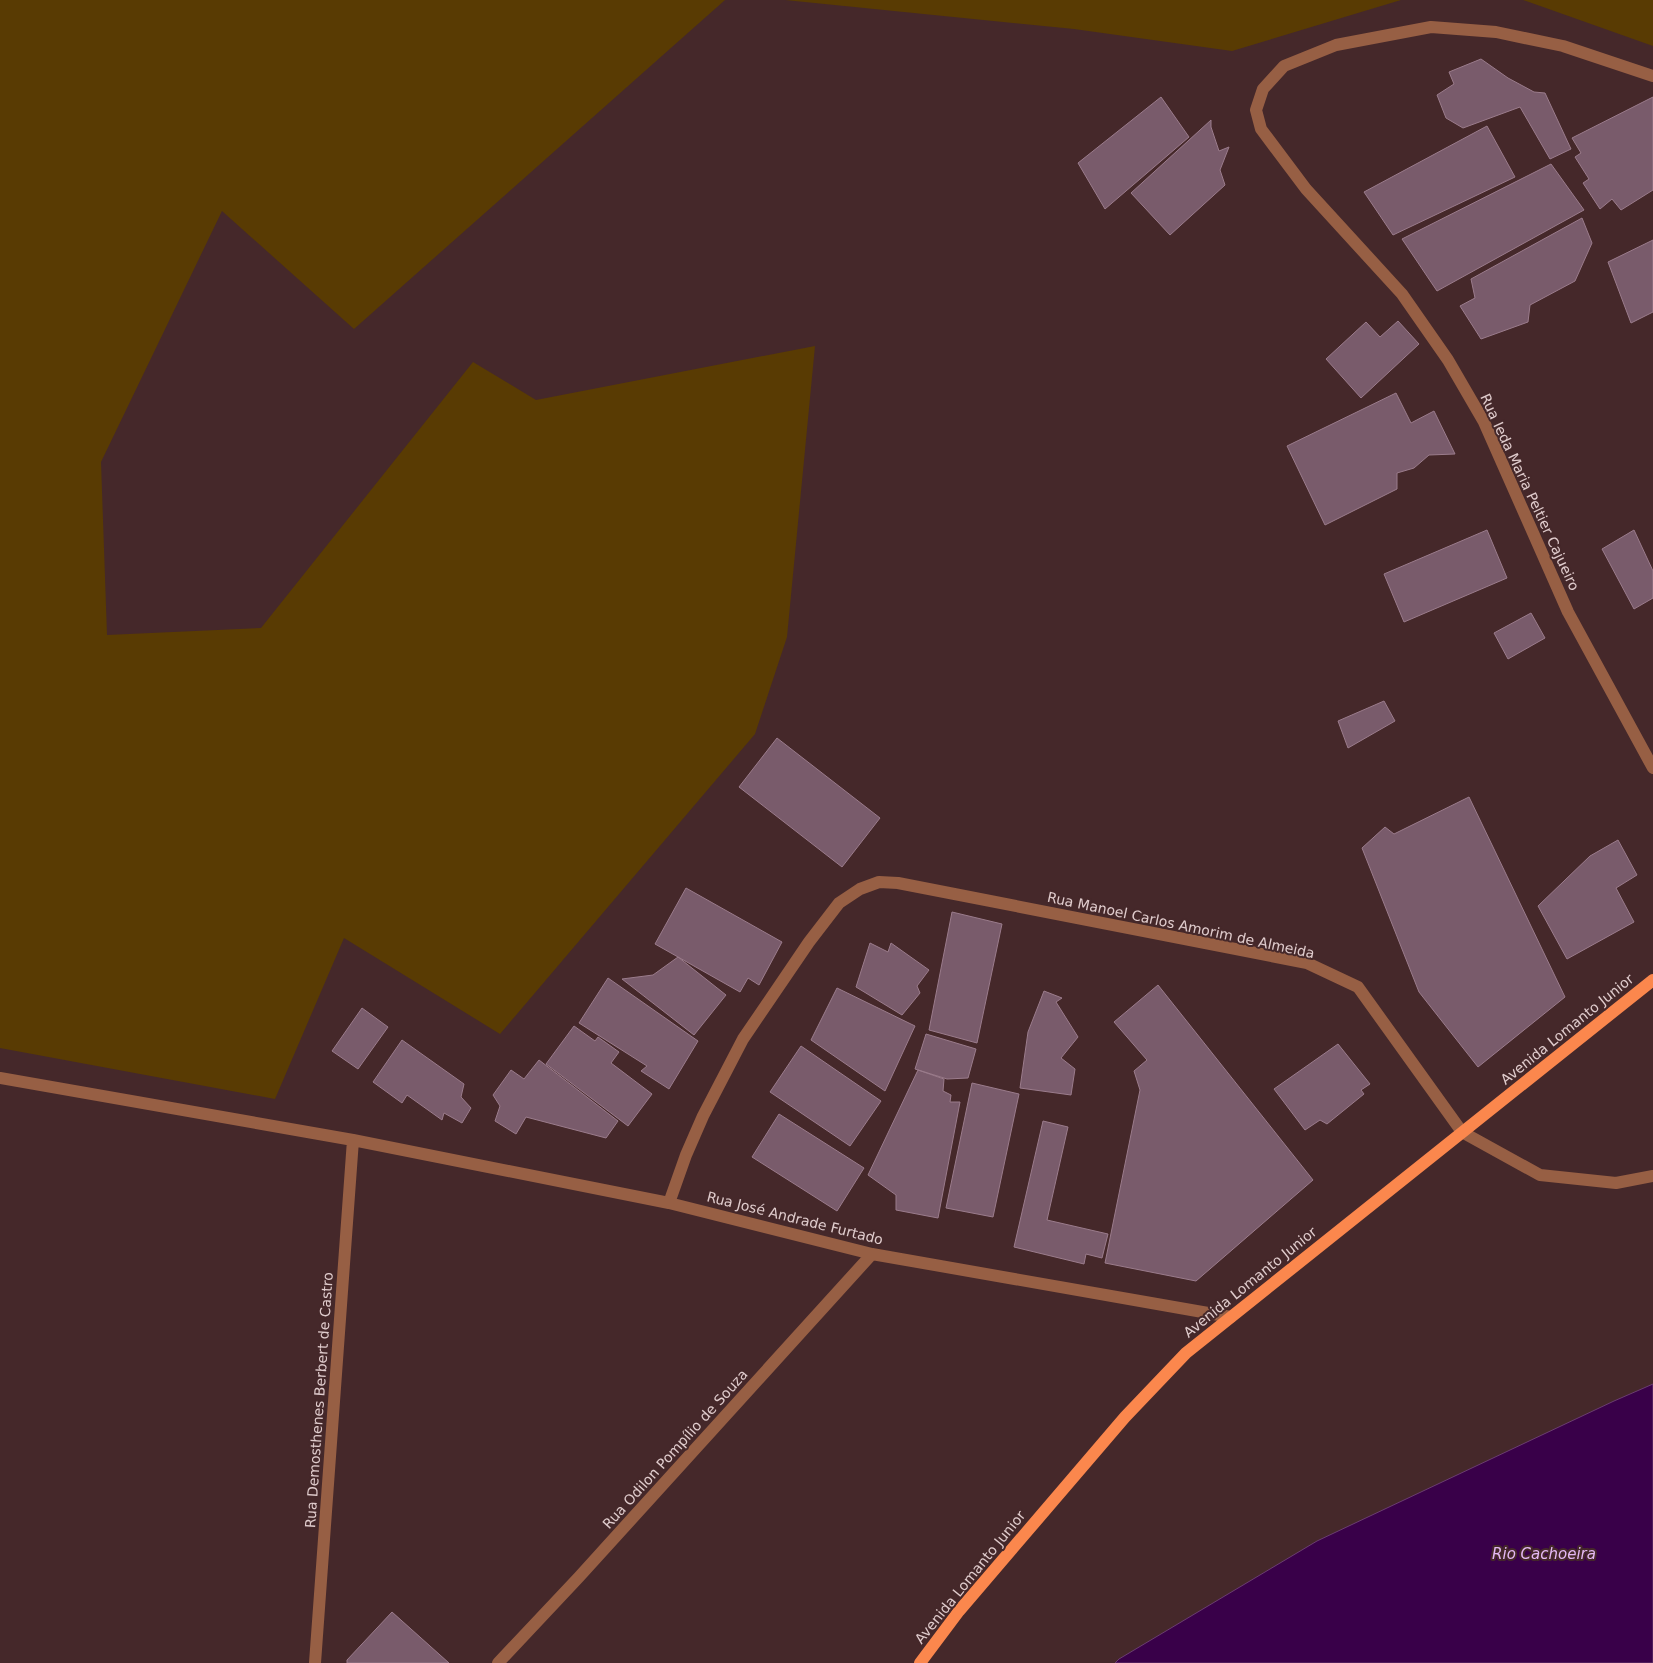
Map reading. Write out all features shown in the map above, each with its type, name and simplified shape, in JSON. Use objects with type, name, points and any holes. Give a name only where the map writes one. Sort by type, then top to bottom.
[{"type":"main road","name":"Avenida Lomanto Junior","points":[[920,1663],[959,1611],[1125,1417],[1186,1353],[1653,980]]},
{"type":"street","name":"Rua Ieda Maria Peltier Cajueiro","points":[[1653,76],[1563,46],[1496,32],[1431,27],[1336,45],[1284,66],[1263,89],[1256,110],[1261,129],[1306,189],[1402,294],[1448,360],[1484,422],[1568,612],[1653,768]]},
{"type":"street","name":"Rua Manoel Carlos Amorim de Almeida","points":[[670,1203],[686,1155],[702,1116],[743,1039],[809,942],[839,903],[860,889],[879,882],[898,883],[1307,963],[1358,987],[1462,1132]]},
{"type":"street","name":"Rua José Andrade Furtado","points":[[0,1078],[353,1140],[670,1203],[872,1254],[1231,1317]]},
{"type":"street","points":[[1462,1132],[1540,1175],[1616,1183],[1653,1176]]},
{"type":"street","name":"Rua Demosthenes Berbert de Castro","points":[[315,1663],[353,1140]]},
{"type":"street","name":"Rua Odilon Pompílio de Souza","points":[[498,1663],[872,1254]]},
{"type":"shaded area","points":[[0,0],[725,0],[354,329],[222,211],[101,462],[107,635],[261,628],[473,362],[536,400],[815,346],[787,637],[755,734],[500,1034],[344,938],[275,1099],[0,1048]]},
{"type":"shaded area","points":[[785,0],[1401,0],[1232,51],[1074,29]]},
{"type":"shaded area","points":[[1523,0],[1653,0],[1653,46]]},
{"type":"water","name":"Rio Cachoeira","points":[[1653,1384],[1653,1663],[1115,1663],[1317,1541]]},
{"type":"building","points":[[1481,59],[1508,78],[1534,92],[1545,93],[1571,149],[1550,159],[1520,107],[1463,128],[1446,118],[1437,95],[1454,84],[1449,72]]},
{"type":"building","points":[[1161,97],[1189,137],[1105,209],[1078,163]]},
{"type":"building","points":[[1653,97],[1653,190],[1621,210],[1612,199],[1600,209],[1583,183],[1589,179],[1575,157],[1581,153],[1572,138]]},
{"type":"building","points":[[1211,120],[1211,127],[1219,151],[1229,147],[1220,170],[1225,185],[1170,235],[1131,193]]},
{"type":"building","points":[[1487,126],[1515,177],[1393,235],[1364,192]]},
{"type":"building","points":[[1551,164],[1584,210],[1437,291],[1402,239]]},
{"type":"building","points":[[1582,218],[1592,243],[1575,281],[1530,305],[1528,322],[1481,339],[1460,306],[1475,298],[1471,279]]},
{"type":"building","points":[[1653,240],[1653,312],[1631,323],[1608,262]]},
{"type":"building","points":[[1398,321],[1419,344],[1361,398],[1326,359],[1366,322],[1380,337]]},
{"type":"building","points":[[1396,393],[1411,423],[1434,411],[1455,454],[1429,455],[1414,468],[1397,473],[1397,489],[1325,525],[1287,446]]},
{"type":"building","points":[[1487,530],[1507,578],[1404,622],[1384,574]]},
{"type":"building","points":[[1634,530],[1653,571],[1653,598],[1634,609],[1602,549]]},
{"type":"building","points":[[1531,613],[1545,638],[1508,659],[1494,633]]},
{"type":"building","points":[[1384,701],[1395,721],[1348,748],[1338,721]]},
{"type":"building","points":[[777,738],[880,818],[842,867],[739,787]]},
{"type":"building","points":[[1469,797],[1565,997],[1478,1067],[1419,992],[1362,848],[1385,827],[1394,834]]},
{"type":"building","points":[[1618,840],[1637,875],[1616,888],[1634,922],[1567,959],[1538,906],[1590,856]]},
{"type":"building","points":[[686,888],[782,942],[759,985],[748,978],[740,992],[655,944]]},
{"type":"building","points":[[952,912],[1002,924],[977,1043],[929,1030]]},
{"type":"building","points":[[870,943],[888,952],[891,943],[929,970],[917,986],[920,993],[902,1015],[856,987]]},
{"type":"building","points":[[678,957],[726,995],[694,1035],[622,979],[653,975]]},
{"type":"building","points":[[608,978],[698,1041],[669,1089],[641,1071],[647,1066],[579,1023]]},
{"type":"building","points":[[1158,985],[1313,1180],[1196,1281],[1105,1263],[1140,1090],[1134,1071],[1147,1060],[1114,1022]]},
{"type":"building","points":[[837,988],[915,1026],[885,1091],[811,1040]]},
{"type":"building","points":[[1044,991],[1062,998],[1056,1002],[1078,1037],[1061,1058],[1075,1069],[1071,1095],[1020,1088],[1028,1032]]},
{"type":"building","points":[[362,1008],[388,1027],[358,1069],[332,1051]]},
{"type":"building","points":[[574,1026],[595,1041],[598,1037],[619,1052],[611,1063],[652,1094],[628,1126],[546,1064]]},
{"type":"building","points":[[926,1034],[976,1049],[968,1078],[947,1079],[915,1069]]},
{"type":"building","points":[[402,1040],[464,1084],[461,1097],[471,1108],[462,1123],[444,1113],[442,1120],[407,1095],[402,1103],[373,1082]]},
{"type":"building","points":[[1338,1044],[1370,1084],[1361,1090],[1364,1094],[1327,1124],[1320,1120],[1305,1130],[1274,1089]]},
{"type":"building","points":[[801,1046],[881,1101],[850,1146],[770,1092]]},
{"type":"building","points":[[539,1060],[618,1121],[606,1138],[526,1117],[516,1134],[495,1121],[500,1106],[493,1095],[511,1070],[524,1079]]},
{"type":"building","points":[[918,1070],[944,1079],[943,1091],[951,1095],[950,1102],[960,1102],[938,1218],[896,1210],[896,1195],[868,1175]]},
{"type":"building","points":[[972,1083],[1019,1094],[993,1217],[946,1208]]},
{"type":"building","points":[[779,1114],[864,1168],[837,1211],[752,1157]]},
{"type":"building","points":[[1043,1121],[1068,1127],[1047,1220],[1108,1234],[1102,1258],[1086,1254],[1084,1264],[1014,1247]]},
{"type":"building","points":[[392,1612],[449,1663],[347,1663],[347,1660]]}]
